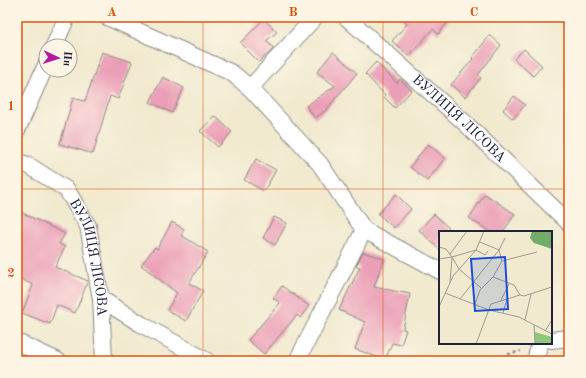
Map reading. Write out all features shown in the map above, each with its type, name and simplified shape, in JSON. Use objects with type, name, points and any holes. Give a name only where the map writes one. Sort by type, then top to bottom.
[{"type":"street","points":[[58,38],[67,17]]},
{"type":"street","points":[[107,17],[232,74],[250,88],[320,164],[364,230],[439,270]]},
{"type":"street","points":[[250,88],[315,17]]},
{"type":"street","name":"ВУЛИЦЯ ЛІСОВА","points":[[346,17],[464,122],[569,223]]},
{"type":"street","points":[[17,130],[40,78]]},
{"type":"street","name":"ВУЛИЦЯ ЛІСОВА","points":[[17,162],[28,165],[67,190],[88,226],[101,299],[104,361]]},
{"type":"street","points":[[298,361],[364,230]]},
{"type":"street","points":[[101,299],[141,324],[207,361]]},
{"type":"street","points":[[552,340],[569,338]]},
{"type":"street","points":[[17,342],[58,361]]},
{"type":"street","points":[[529,355],[539,344]]},
{"type":"path","points":[[498,361],[506,355],[529,355]]},
{"type":"building","points":[[401,17],[452,17],[438,34],[433,29],[409,56],[392,41],[407,24]]},
{"type":"building","points":[[264,19],[277,32],[266,41],[274,48],[259,62],[240,43]]},
{"type":"building","points":[[490,35],[501,45],[478,75],[481,78],[465,97],[451,85],[473,59],[472,58]]},
{"type":"building","points":[[524,49],[542,66],[533,76],[514,59]]},
{"type":"building","points":[[102,52],[132,62],[118,99],[110,96],[93,154],[60,144],[73,98],[85,101]]},
{"type":"building","points":[[333,52],[357,73],[326,110],[315,118],[306,106],[335,86],[317,72]]},
{"type":"building","points":[[376,62],[397,83],[400,79],[412,90],[395,108],[365,74]]},
{"type":"building","points":[[163,77],[184,88],[172,113],[150,102]]},
{"type":"building","points":[[514,96],[525,105],[513,119],[503,110]]},
{"type":"building","points":[[215,116],[232,132],[218,147],[200,131]]},
{"type":"building","points":[[428,144],[445,158],[427,181],[410,167]]},
{"type":"building","points":[[256,159],[276,170],[264,191],[244,180]]},
{"type":"building","points":[[396,194],[411,209],[394,228],[378,214]]},
{"type":"building","points":[[485,194],[515,214],[504,231],[488,231],[469,218]]},
{"type":"building","points":[[17,210],[65,234],[59,244],[65,247],[55,267],[88,281],[75,313],[57,305],[50,324],[22,313],[33,285],[17,277]]},
{"type":"building","points":[[434,214],[452,231],[439,231],[439,249],[419,230]]},
{"type":"building","points":[[274,217],[287,223],[275,245],[263,238]]},
{"type":"building","points":[[172,222],[184,229],[181,235],[208,252],[189,283],[203,291],[186,321],[167,310],[177,293],[141,265],[155,247],[157,249]]},
{"type":"building","points":[[363,252],[384,259],[374,287],[410,294],[403,329],[406,330],[401,345],[392,343],[385,360],[355,349],[365,322],[339,310],[360,267],[356,266]]},
{"type":"building","points":[[282,286],[309,306],[300,318],[297,315],[264,354],[248,340],[280,303],[273,298]]}]
